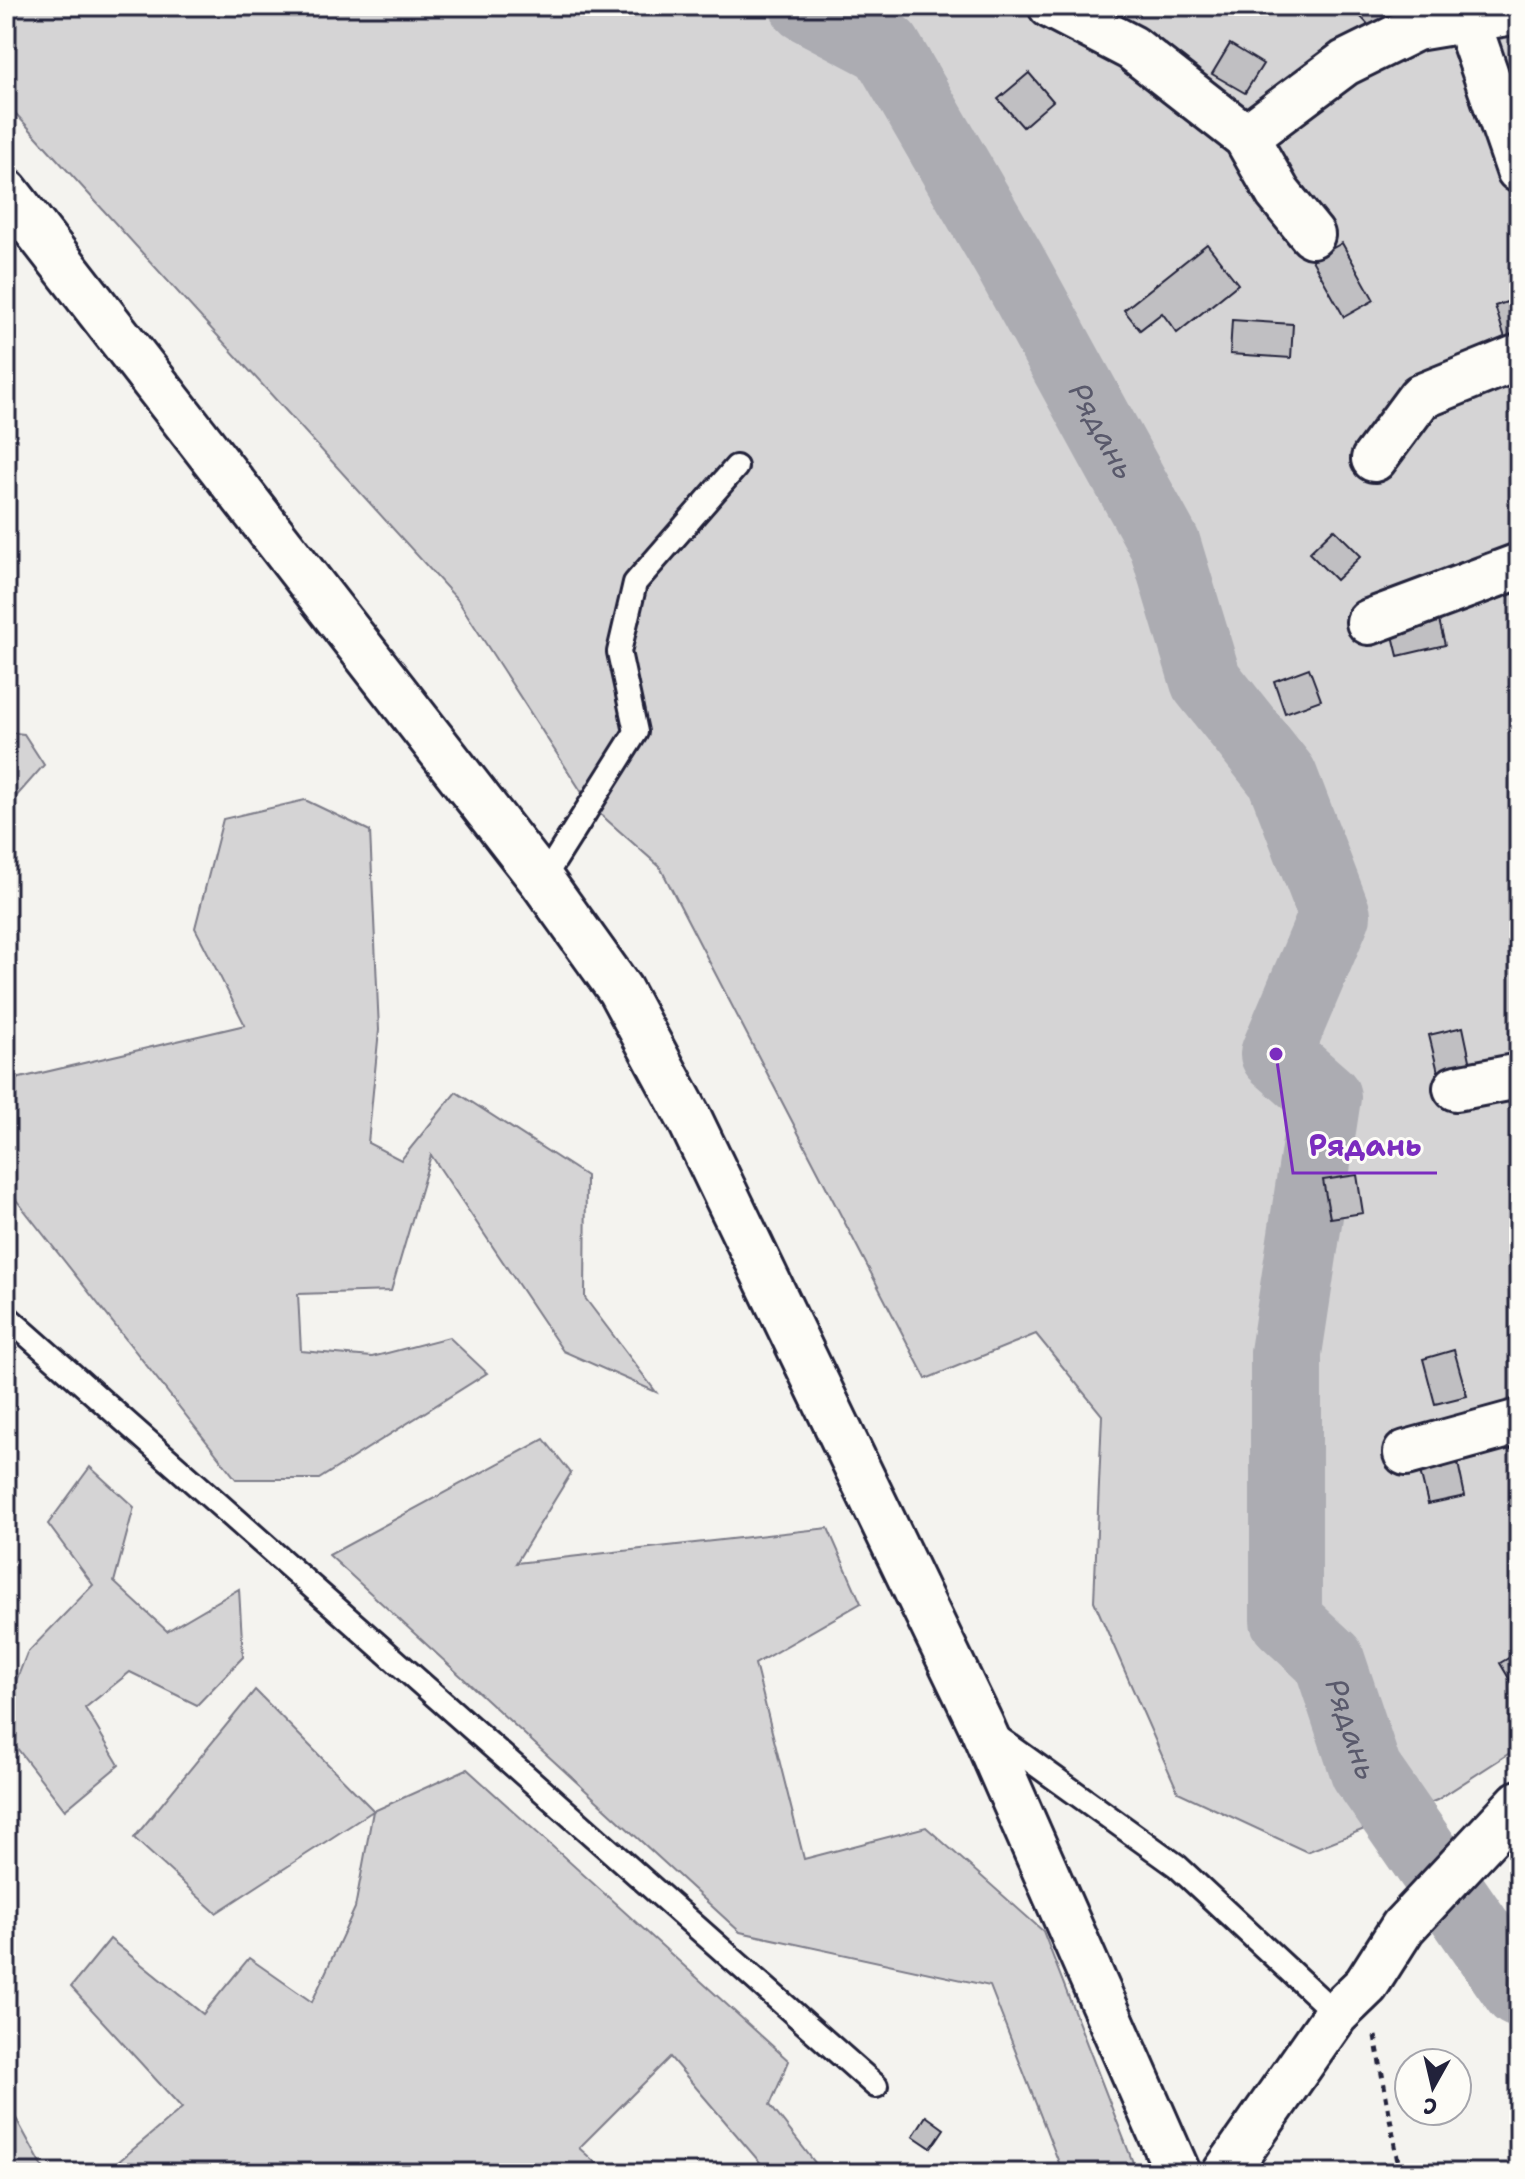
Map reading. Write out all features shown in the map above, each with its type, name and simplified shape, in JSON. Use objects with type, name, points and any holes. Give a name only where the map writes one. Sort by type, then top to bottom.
[{"type":"street","points":[[1051,6],[1132,48],[1246,137],[1278,193],[1312,235]]},
{"type":"street","points":[[1246,137],[1345,63],[1416,28],[1466,13],[1519,11]]},
{"type":"street","points":[[1466,13],[1519,170]]},
{"type":"street","points":[[6,191],[542,881],[620,990],[690,1120],[981,1725],[1178,2173]]},
{"type":"street","points":[[1374,459],[1420,397],[1519,357]]},
{"type":"street","points":[[1369,622],[1519,566]]},
{"type":"street","points":[[1456,1088],[1519,1076]]},
{"type":"street","points":[[1406,1453],[1519,1422]]},
{"type":"street","points":[[1225,2173],[1403,1927],[1519,1803]]},
{"type":"lane","points":[[542,881],[636,732],[619,652],[635,583],[736,467]]},
{"type":"lane","points":[[6,1316],[876,2086]]},
{"type":"lane","points":[[981,1725],[1177,1866],[1351,2000]]},
{"type":"path","points":[[1351,2000],[1400,2173]]},
{"type":"shaded area","points":[[6,6],[1519,6],[1519,1747],[1437,1800],[1307,1852],[1178,1792],[1094,1601],[1102,1415],[1036,1334],[926,1379],[660,867],[590,805],[457,599],[6,103]]},
{"type":"shaded area","points":[[6,732],[24,734],[44,765],[6,808]]},
{"type":"shaded area","points":[[305,800],[370,831],[379,1030],[368,1143],[401,1160],[456,1092],[586,1176],[585,1298],[656,1392],[563,1351],[431,1155],[391,1291],[298,1294],[301,1351],[372,1357],[449,1337],[487,1373],[319,1479],[236,1479],[6,1187],[6,1094],[16,1079],[245,1025],[195,928],[223,819]]},
{"type":"shaded area","points":[[544,1439],[571,1473],[516,1563],[828,1528],[861,1603],[755,1664],[804,1859],[926,1827],[1043,1931],[1137,2173],[1063,2173],[990,1986],[740,1932],[329,1555]]},
{"type":"shaded area","points":[[90,1467],[134,1507],[114,1582],[167,1631],[239,1589],[243,1657],[197,1705],[130,1672],[85,1708],[119,1765],[65,1810],[6,1734],[6,1707],[27,1653],[93,1585],[48,1524]]},
{"type":"shaded area","points":[[255,1690],[374,1811],[467,1769],[789,2061],[770,2105],[823,2173],[769,2173],[670,2057],[579,2148],[607,2173],[105,2173],[182,2108],[71,1987],[110,1939],[203,2014],[249,1958],[312,2002],[355,1908],[373,1811],[216,1913],[134,1838]]},
{"type":"shaded area","points":[[6,2112],[13,2113],[46,2173],[6,2173]]},
{"type":"building","points":[[1351,6],[1399,6],[1374,31]]},
{"type":"building","points":[[1230,44],[1263,64],[1245,93],[1212,74]]},
{"type":"building","points":[[1029,73],[1053,101],[1023,127],[998,99]]},
{"type":"building","points":[[1342,243],[1374,300],[1344,317],[1312,260]]},
{"type":"building","points":[[1207,244],[1238,284],[1177,333],[1162,313],[1140,330],[1124,310]]},
{"type":"building","points":[[1519,298],[1519,338],[1506,341],[1495,306]]},
{"type":"building","points":[[1232,320],[1293,324],[1291,358],[1230,354]]},
{"type":"building","points":[[1334,529],[1361,556],[1336,580],[1309,553]]},
{"type":"building","points":[[1437,612],[1445,645],[1398,656],[1390,623]]},
{"type":"building","points":[[1309,668],[1321,700],[1285,713],[1274,681]]},
{"type":"building","points":[[1463,1027],[1471,1065],[1438,1072],[1429,1035]]},
{"type":"building","points":[[1357,1175],[1363,1213],[1330,1218],[1323,1180]]},
{"type":"building","points":[[1454,1350],[1467,1396],[1435,1404],[1423,1359]]},
{"type":"building","points":[[1458,1463],[1465,1496],[1428,1504],[1420,1471]]},
{"type":"building","points":[[1519,1652],[1519,1691],[1517,1692],[1500,1663]]},
{"type":"building","points":[[926,2116],[944,2129],[931,2148],[913,2136]]},
{"type":"waterway","name":"Рядань","points":[[806,6],[886,48],[1009,260],[1165,545],[1206,681],[1282,777],[1335,915],[1276,1054],[1325,1097],[1286,1353],[1286,1620],[1329,1660],[1366,1771],[1519,1992]]},
{"type":"place","name":"Рядань","points":[[1276,1054]]}]
